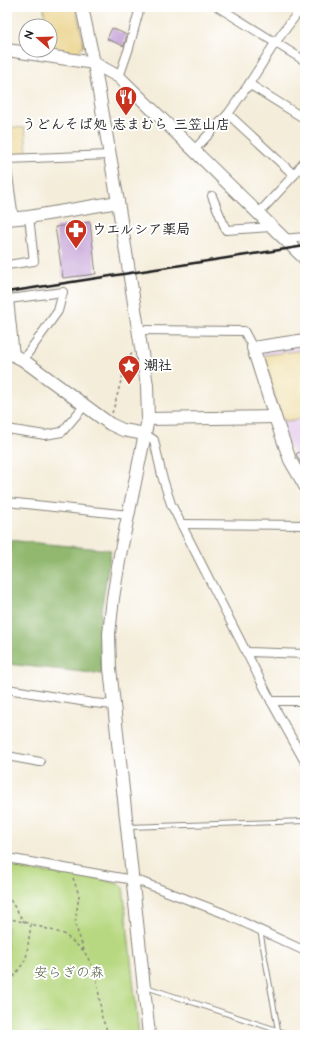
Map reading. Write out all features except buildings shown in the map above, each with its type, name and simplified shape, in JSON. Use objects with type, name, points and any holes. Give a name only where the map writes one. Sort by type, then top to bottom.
[{"type":"street","points":[[82,7],[94,63],[118,202],[147,385],[148,419],[120,555],[109,634],[110,668],[149,1035]]},
{"type":"street","points":[[119,76],[129,48],[140,7]]},
{"type":"street","points":[[218,7],[305,61]]},
{"type":"street","points":[[194,150],[228,114],[275,43],[302,7]]},
{"type":"street","points":[[7,50],[94,63],[119,76],[305,259]]},
{"type":"street","points":[[249,84],[305,119]]},
{"type":"street","points":[[228,114],[294,175]]},
{"type":"street","points":[[7,159],[110,156]]},
{"type":"street","points":[[258,214],[294,175],[305,160]]},
{"type":"street","points":[[7,169],[11,219],[118,202]]},
{"type":"street","points":[[212,196],[226,230],[271,227]]},
{"type":"street","points":[[7,265],[34,261],[29,217]]},
{"type":"street","points":[[283,239],[305,237]]},
{"type":"street","points":[[15,356],[58,311],[63,292],[9,299],[15,356],[108,423],[123,430],[145,434],[154,440],[166,493],[271,701],[305,762]]},
{"type":"street","points":[[139,330],[244,332],[253,348],[290,460],[305,486]]},
{"type":"street","points":[[253,348],[305,340]]},
{"type":"street","points":[[7,430],[45,435],[62,432],[85,405]]},
{"type":"street","points":[[148,419],[275,417]]},
{"type":"street","points":[[7,502],[129,514]]},
{"type":"street","points":[[181,524],[305,525]]},
{"type":"street","points":[[246,652],[305,654]]},
{"type":"street","points":[[7,689],[94,704],[114,705]]},
{"type":"street","points":[[271,701],[305,701]]},
{"type":"street","points":[[7,756],[40,762]]},
{"type":"street","points":[[7,858],[139,881],[223,912],[305,951]]},
{"type":"lane","points":[[126,828],[305,821]]},
{"type":"lane","points":[[259,929],[278,1030]]},
{"type":"lane","points":[[143,986],[292,1035]]},
{"type":"path","points":[[108,423],[116,402],[122,374],[133,352]]},
{"type":"path","points":[[74,869],[72,875],[78,895],[75,924],[84,951],[96,973],[102,1018],[109,1035]]},
{"type":"path","points":[[7,895],[24,922]]},
{"type":"path","points":[[7,918],[64,934],[84,951]]},
{"type":"path","points":[[7,987],[26,959],[31,924]]},
{"type":"path","points":[[7,1035],[26,1032],[29,1035]]},
{"type":"shaded area","points":[[305,345],[305,477],[278,424],[260,351]]},
{"type":"green space","points":[[7,540],[111,550],[101,612],[100,640],[102,674],[7,664]]},
{"type":"green space","name":"安らぎの森","points":[[7,866],[37,872],[93,878],[113,882],[123,886],[139,1035],[7,1035]]},
{"type":"sand","points":[[44,7],[76,7],[84,45],[77,54],[58,51],[58,18],[45,18]]},
{"type":"sand","points":[[7,127],[25,128],[27,155],[7,156]]},
{"type":"sand","points":[[305,350],[305,419],[285,421],[279,414],[264,355]]},
{"type":"railway","points":[[7,292],[305,246]]},
{"type":"place","name":"うどんそば処 志まむら 三笠山店","points":[[126,116]]},
{"type":"place","name":"ウエルシア薬局","points":[[76,250]]},
{"type":"place","name":"潮社","points":[[129,386]]}]
